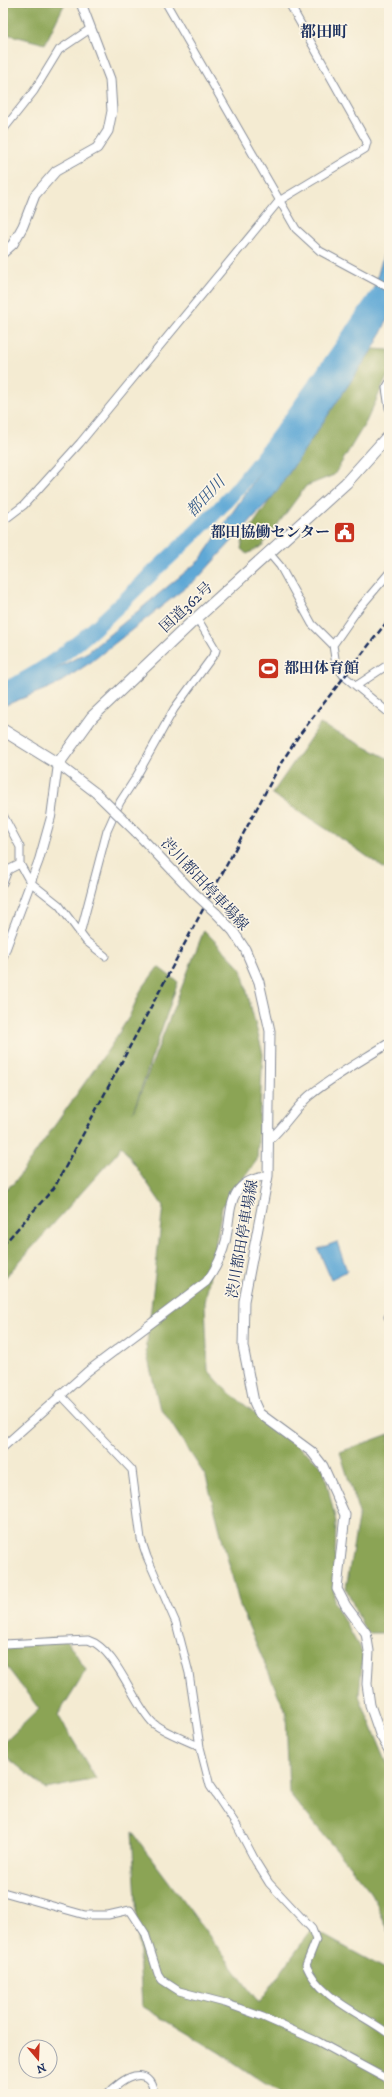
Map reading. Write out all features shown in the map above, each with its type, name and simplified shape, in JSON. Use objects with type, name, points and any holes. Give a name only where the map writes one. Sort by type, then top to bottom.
[{"type":"highway","name":"国道362号","points":[[58,764],[92,717],[197,618],[346,483],[389,436]]},
{"type":"highway","points":[[3,730],[24,741],[58,764]]},
{"type":"main road","points":[[3,253],[13,244],[23,226],[35,195],[56,171],[97,148],[108,131],[112,111],[110,79],[81,3]]},
{"type":"main road","name":"渋川都田停車場線","points":[[58,764],[96,793],[233,931],[244,948],[259,982],[270,1031],[270,1139],[268,1176],[244,1301],[243,1346],[254,1402],[259,1413],[312,1452],[323,1466],[344,1515],[344,1540],[337,1590],[346,1606],[366,1632],[368,1651],[367,1684],[370,1705],[380,1734],[389,1750]]},
{"type":"street","points":[[166,3],[296,229],[320,251],[389,288]]},
{"type":"street","points":[[3,521],[24,505],[80,443],[279,201],[365,149],[367,142],[289,3]]},
{"type":"street","points":[[3,130],[34,91],[59,50],[90,29]]},
{"type":"street","points":[[389,383],[386,388],[389,408]]},
{"type":"street","points":[[269,553],[280,566],[312,624],[334,645]]},
{"type":"street","points":[[389,573],[356,612],[334,645],[336,665],[344,676],[389,713]]},
{"type":"street","points":[[80,934],[107,831],[120,802],[142,768],[174,709],[215,653],[216,650],[197,618]]},
{"type":"street","points":[[356,686],[389,664]]},
{"type":"street","points":[[3,956],[39,860],[51,817],[58,764]]},
{"type":"street","points":[[3,815],[20,847],[20,864],[30,882],[59,905],[80,934],[104,956]]},
{"type":"street","points":[[3,883],[8,870],[20,864]]},
{"type":"street","points":[[270,1139],[283,1127],[298,1107],[310,1096],[389,1043]]},
{"type":"street","points":[[3,1447],[60,1394],[88,1371],[206,1282],[217,1269],[225,1241],[231,1203],[237,1191],[247,1182],[268,1176]]},
{"type":"street","points":[[60,1394],[132,1470],[141,1539],[147,1557],[176,1623],[190,1673],[200,1747],[210,1786],[237,1826],[269,1883],[312,1929],[316,1940],[306,1965],[311,1977],[322,1990],[389,2034]]},
{"type":"street","points":[[3,1644],[88,1640],[94,1642],[108,1656],[154,1724],[200,1747]]},
{"type":"street","points":[[3,1892],[85,1916],[108,1915],[130,1910],[145,1933],[158,1974],[162,1980],[179,1991],[225,2003],[263,2017],[317,2041],[389,2080]]},
{"type":"street","points":[[108,2094],[124,2079],[138,2074],[146,2077],[151,2083],[154,2094]]},
{"type":"green space","points":[[3,3],[65,3],[45,44],[3,33]]},
{"type":"green space","points":[[373,349],[389,350],[389,373],[366,422],[334,475],[306,486],[262,546],[247,554],[241,549],[243,539],[291,470],[313,433]]},
{"type":"green space","points":[[320,724],[389,759],[389,872],[348,843],[272,794]]},
{"type":"green space","points":[[204,930],[241,968],[263,1054],[257,1160],[222,1207],[205,1303],[208,1370],[227,1391],[323,1466],[336,1522],[334,1602],[363,1654],[359,1696],[389,1768],[389,1932],[371,1892],[289,1793],[286,1713],[240,1606],[206,1477],[159,1405],[146,1351],[163,1206],[121,1145],[118,1152],[3,1280],[3,1191],[14,1183],[110,1047],[129,1017],[141,990],[158,967],[178,982],[133,1112]]},
{"type":"green space","points":[[389,1434],[389,1633],[366,1633],[346,1588],[359,1513],[340,1452]]},
{"type":"green space","points":[[65,1637],[86,1670],[58,1715],[96,1779],[46,1789],[3,1754],[3,1744],[39,1709],[3,1662],[3,1644]]},
{"type":"green space","points":[[132,1832],[259,2003],[312,1929],[389,1971],[389,2094],[280,2094],[220,2053],[142,2006]]},
{"type":"water","points":[[389,234],[389,316],[376,344],[274,495],[199,577],[91,662],[56,685],[3,706],[3,696],[88,652],[200,560],[296,419],[364,326]]},
{"type":"water","points":[[337,1242],[347,1271],[331,1279],[318,1249]]},
{"type":"waterway","name":"都田川","points":[[3,690],[23,680],[59,657],[94,629],[213,515],[236,490],[272,444],[375,299],[389,282]]},
{"type":"railway","points":[[3,1245],[54,1188],[281,763],[300,734],[389,619]]},
{"type":"place","name":"都田協働センター","points":[[345,532]]},
{"type":"place","name":"都田体育館","points":[[269,668]]},
{"type":"district","name":"都田町","points":[[324,31]]}]
